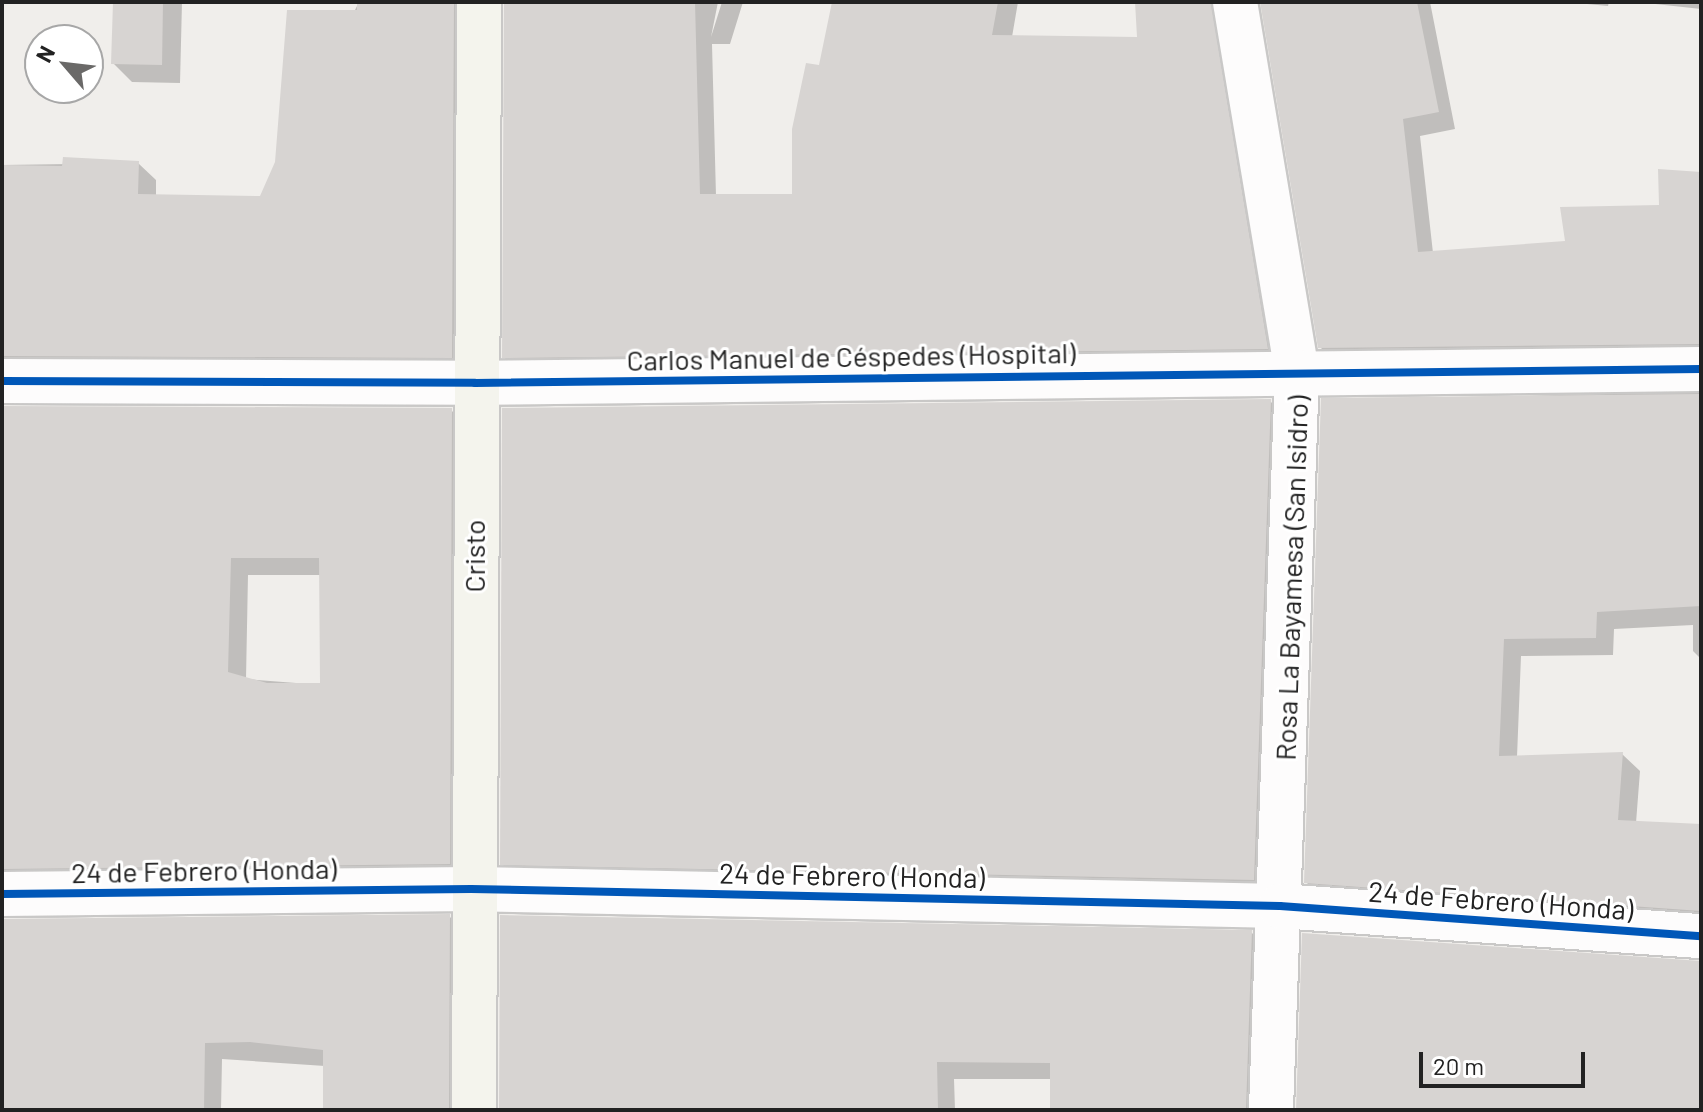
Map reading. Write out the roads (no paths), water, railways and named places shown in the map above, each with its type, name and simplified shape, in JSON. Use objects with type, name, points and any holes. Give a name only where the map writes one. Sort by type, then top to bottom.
[{"type":"street","name":"Cristo","points":[[474,1110],[471,889],[479,2]]},
{"type":"street","name":"Rosa La Bayamesa (San Isidro)","points":[[1235,2],[1297,372],[1271,1110]]},
{"type":"street","name":"Carlos Manuel de Céspedes (Hospital)","points":[[2,381],[475,383],[1701,369]]},
{"type":"street","name":"24 de Febrero (Honda)","points":[[2,894],[471,889],[1280,906],[1701,936]]}]
